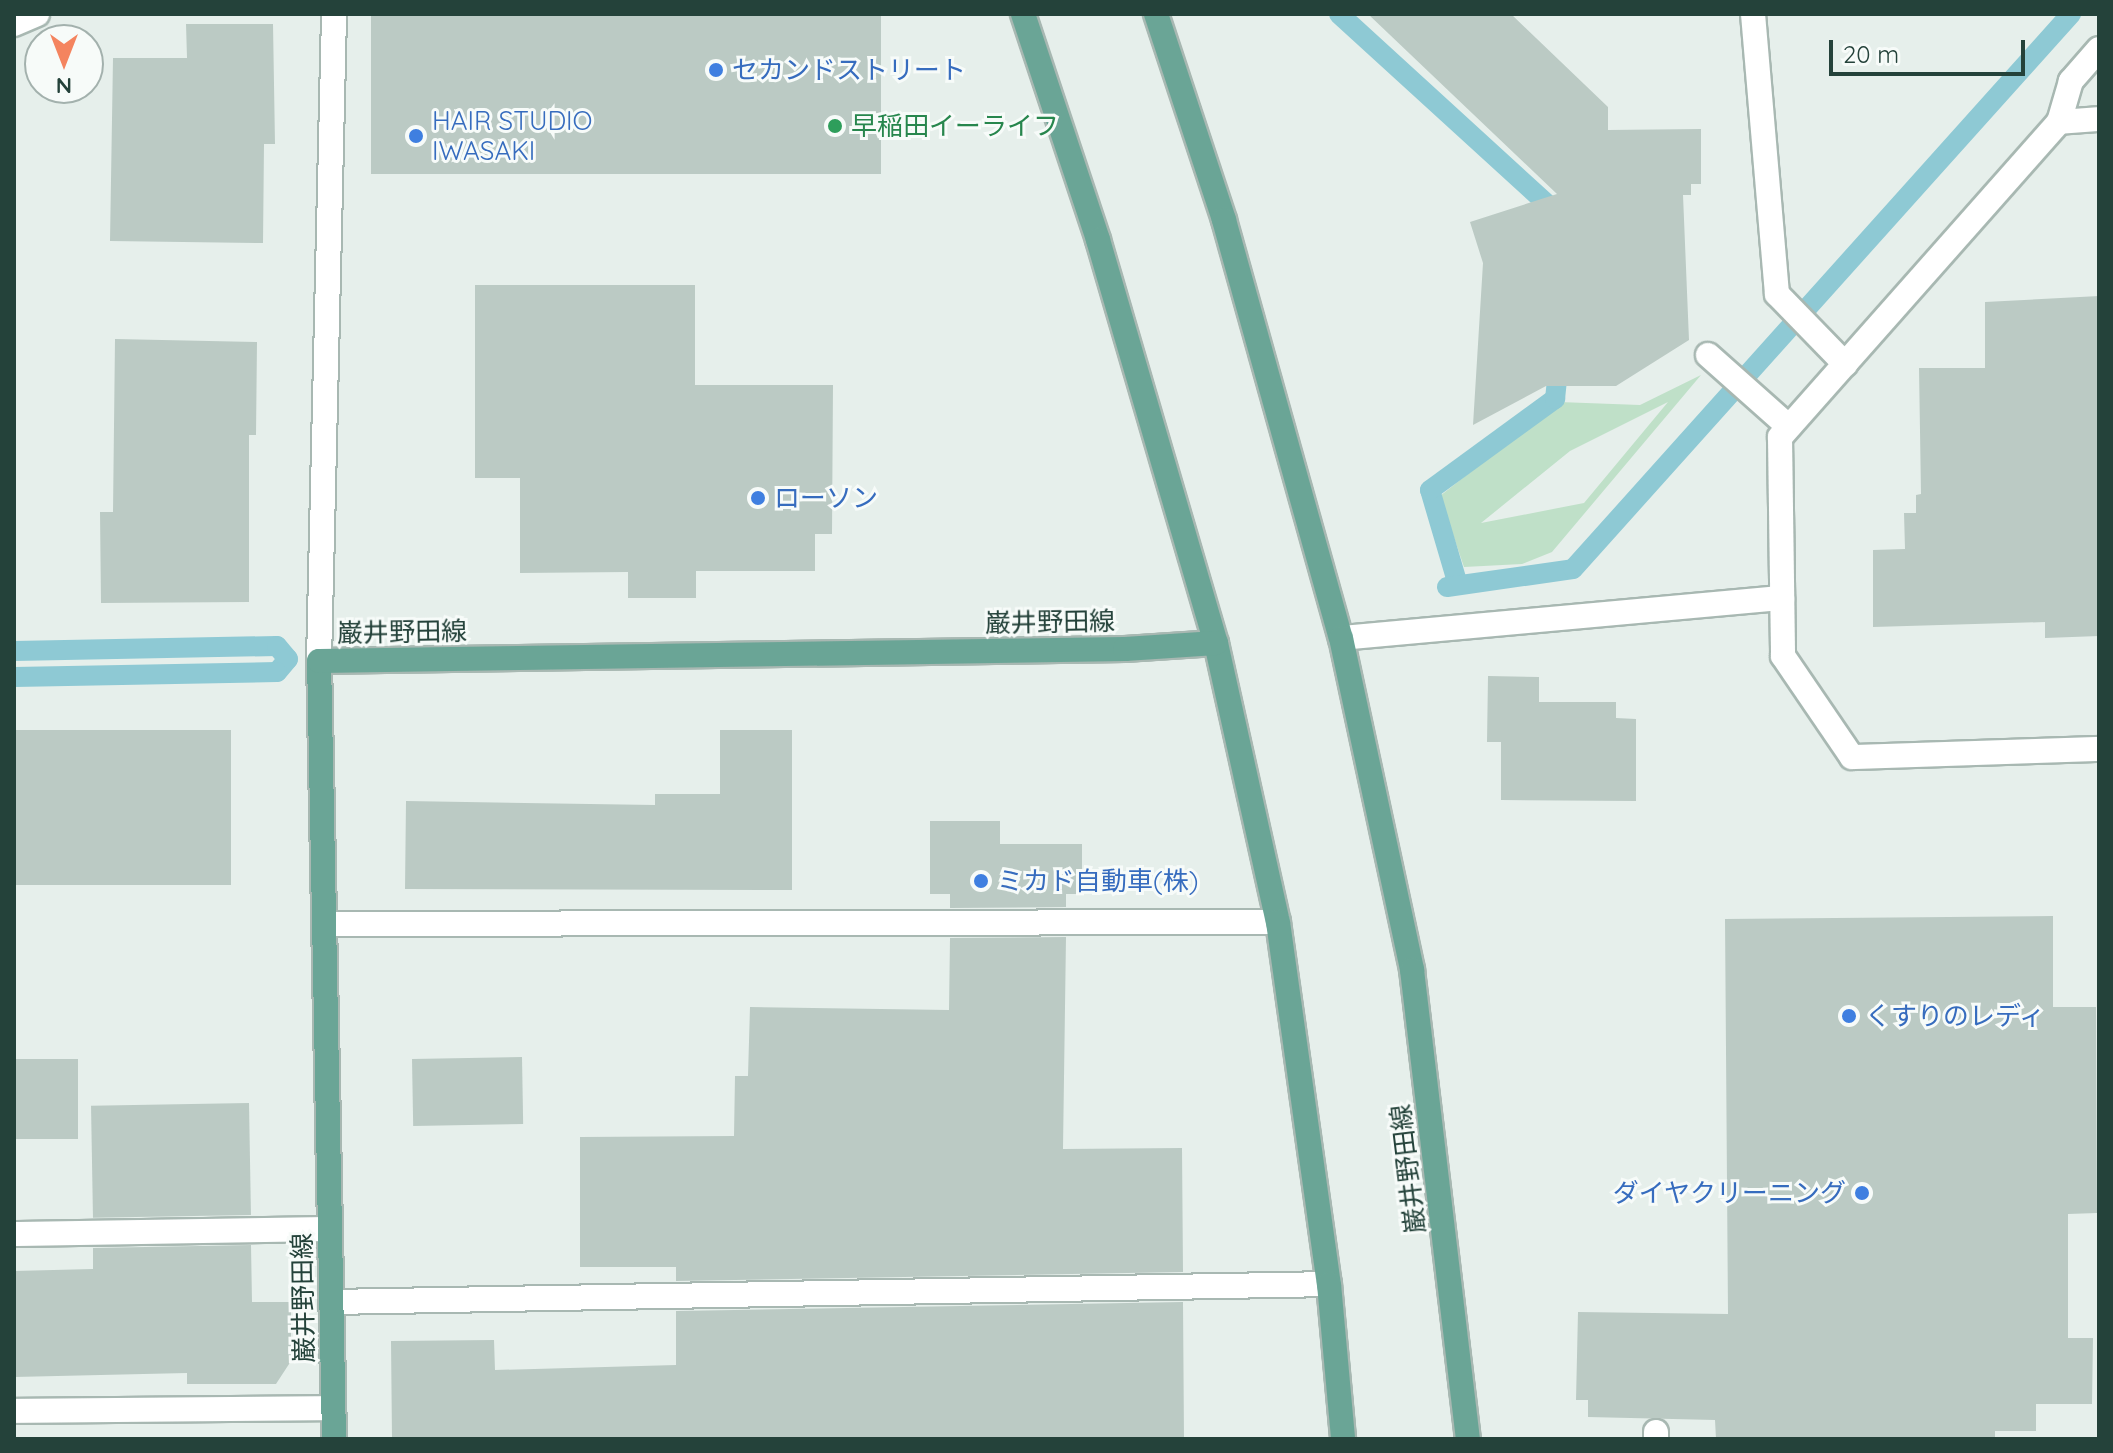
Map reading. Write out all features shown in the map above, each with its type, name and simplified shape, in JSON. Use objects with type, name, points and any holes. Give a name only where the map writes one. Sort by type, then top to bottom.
[{"type":"main road","points":[[1023,14],[1098,240],[1216,643],[1278,922],[1329,1284],[1343,1439]]},
{"type":"main road","name":"巌井野田線","points":[[1156,14],[1224,220],[1341,638],[1412,970],[1468,1439]]},
{"type":"main road","name":"巌井野田線","points":[[334,1439],[319,661],[1125,649],[1216,643]]},
{"type":"street","points":[[14,24],[37,14]]},
{"type":"street","points":[[319,661],[334,14]]},
{"type":"street","points":[[1753,14],[1777,294],[1845,364]]},
{"type":"street","points":[[2099,49],[2071,81],[2059,122],[1780,437],[1783,656],[1852,757],[2099,749]]},
{"type":"street","points":[[2059,122],[2099,119]]},
{"type":"street","points":[[1716,362],[1789,427]]},
{"type":"street","points":[[1341,638],[1782,598]]},
{"type":"street","points":[[325,924],[1278,922]]},
{"type":"street","points":[[14,1234],[330,1229]]},
{"type":"street","points":[[331,1302],[1329,1284]]},
{"type":"street","points":[[14,1411],[333,1408]]},
{"type":"green space","points":[[1701,375],[1552,552],[1522,564],[1464,567],[1440,496],[1559,402],[1640,405]],"holes":[[[1668,402],[1584,503],[1481,523],[1570,451]]]},
{"type":"building","points":[[371,14],[881,14],[881,174],[371,174]]},
{"type":"building","points":[[1368,14],[1511,14],[1608,107],[1608,130],[1701,129],[1701,184],[1691,184],[1691,195],[1683,195],[1689,340],[1616,386],[1546,386],[1473,425],[1483,263],[1470,222],[1557,194]]},
{"type":"building","points":[[186,24],[273,24],[275,144],[264,144],[263,243],[110,241],[113,58],[187,58]]},
{"type":"building","points":[[475,285],[695,285],[695,385],[833,385],[832,534],[815,534],[815,571],[696,571],[696,598],[628,598],[628,572],[520,573],[520,478],[475,478]]},
{"type":"building","points":[[2099,296],[2099,636],[2045,638],[2045,622],[1873,627],[1873,550],[1905,549],[1904,513],[1916,513],[1916,495],[1921,494],[1919,368],[1985,368],[1985,302]]},
{"type":"building","points":[[115,339],[257,342],[256,435],[249,435],[249,602],[101,603],[100,512],[113,512]]},
{"type":"building","points":[[1488,676],[1539,677],[1539,702],[1616,702],[1616,718],[1636,719],[1636,801],[1501,800],[1501,742],[1487,742]]},
{"type":"building","points":[[14,730],[231,730],[231,885],[14,885]]},
{"type":"building","points":[[720,730],[792,730],[792,890],[405,889],[406,801],[655,805],[655,794],[720,794]]},
{"type":"building","points":[[930,821],[1000,821],[1000,844],[1082,844],[1082,894],[1066,894],[1066,907],[950,908],[950,894],[930,894]]},
{"type":"building","points":[[2053,916],[2053,1007],[2096,1007],[2097,1213],[2068,1214],[2068,1338],[2093,1338],[2092,1404],[2036,1404],[2036,1431],[1995,1431],[1995,1439],[1716,1439],[1715,1420],[1588,1417],[1588,1400],[1576,1400],[1578,1312],[1728,1314],[1725,919]]},
{"type":"building","points":[[1066,937],[1063,1149],[1182,1148],[1183,1272],[676,1281],[676,1267],[580,1267],[580,1137],[734,1136],[735,1076],[748,1076],[750,1007],[949,1010],[950,938]]},
{"type":"building","points":[[522,1057],[523,1124],[413,1126],[412,1059]]},
{"type":"building","points":[[14,1059],[78,1059],[78,1139],[14,1139]]},
{"type":"building","points":[[249,1103],[251,1215],[93,1218],[91,1106]]},
{"type":"building","points":[[251,1245],[252,1302],[291,1302],[291,1361],[276,1384],[187,1384],[187,1373],[14,1377],[14,1271],[93,1269],[93,1248]]},
{"type":"building","points":[[1183,1302],[1184,1439],[392,1439],[391,1341],[494,1340],[495,1370],[676,1365],[676,1311]]},
{"type":"waterway","points":[[1339,14],[1559,215]]},
{"type":"waterway","points":[[1447,587],[1573,569],[2071,14]]},
{"type":"waterway","points":[[1458,585],[1430,490],[1555,399],[1559,361]]},
{"type":"waterway","points":[[14,651],[277,646],[288,659],[277,672],[14,677]]},
{"type":"place","name":"セカンドストリート","points":[[716,70]]},
{"type":"place","name":"早稲田イーライフ","points":[[835,126]]},
{"type":"place","name":"HAIR STUDIO IWASAKI","points":[[416,136]]},
{"type":"place","name":"ローソン","points":[[758,498]]},
{"type":"place","name":"ミカド自動車(株)","points":[[981,881]]},
{"type":"place","name":"くすりのレディ","points":[[1849,1016]]},
{"type":"place","name":"ダイヤクリーニング","points":[[1862,1193]]}]
